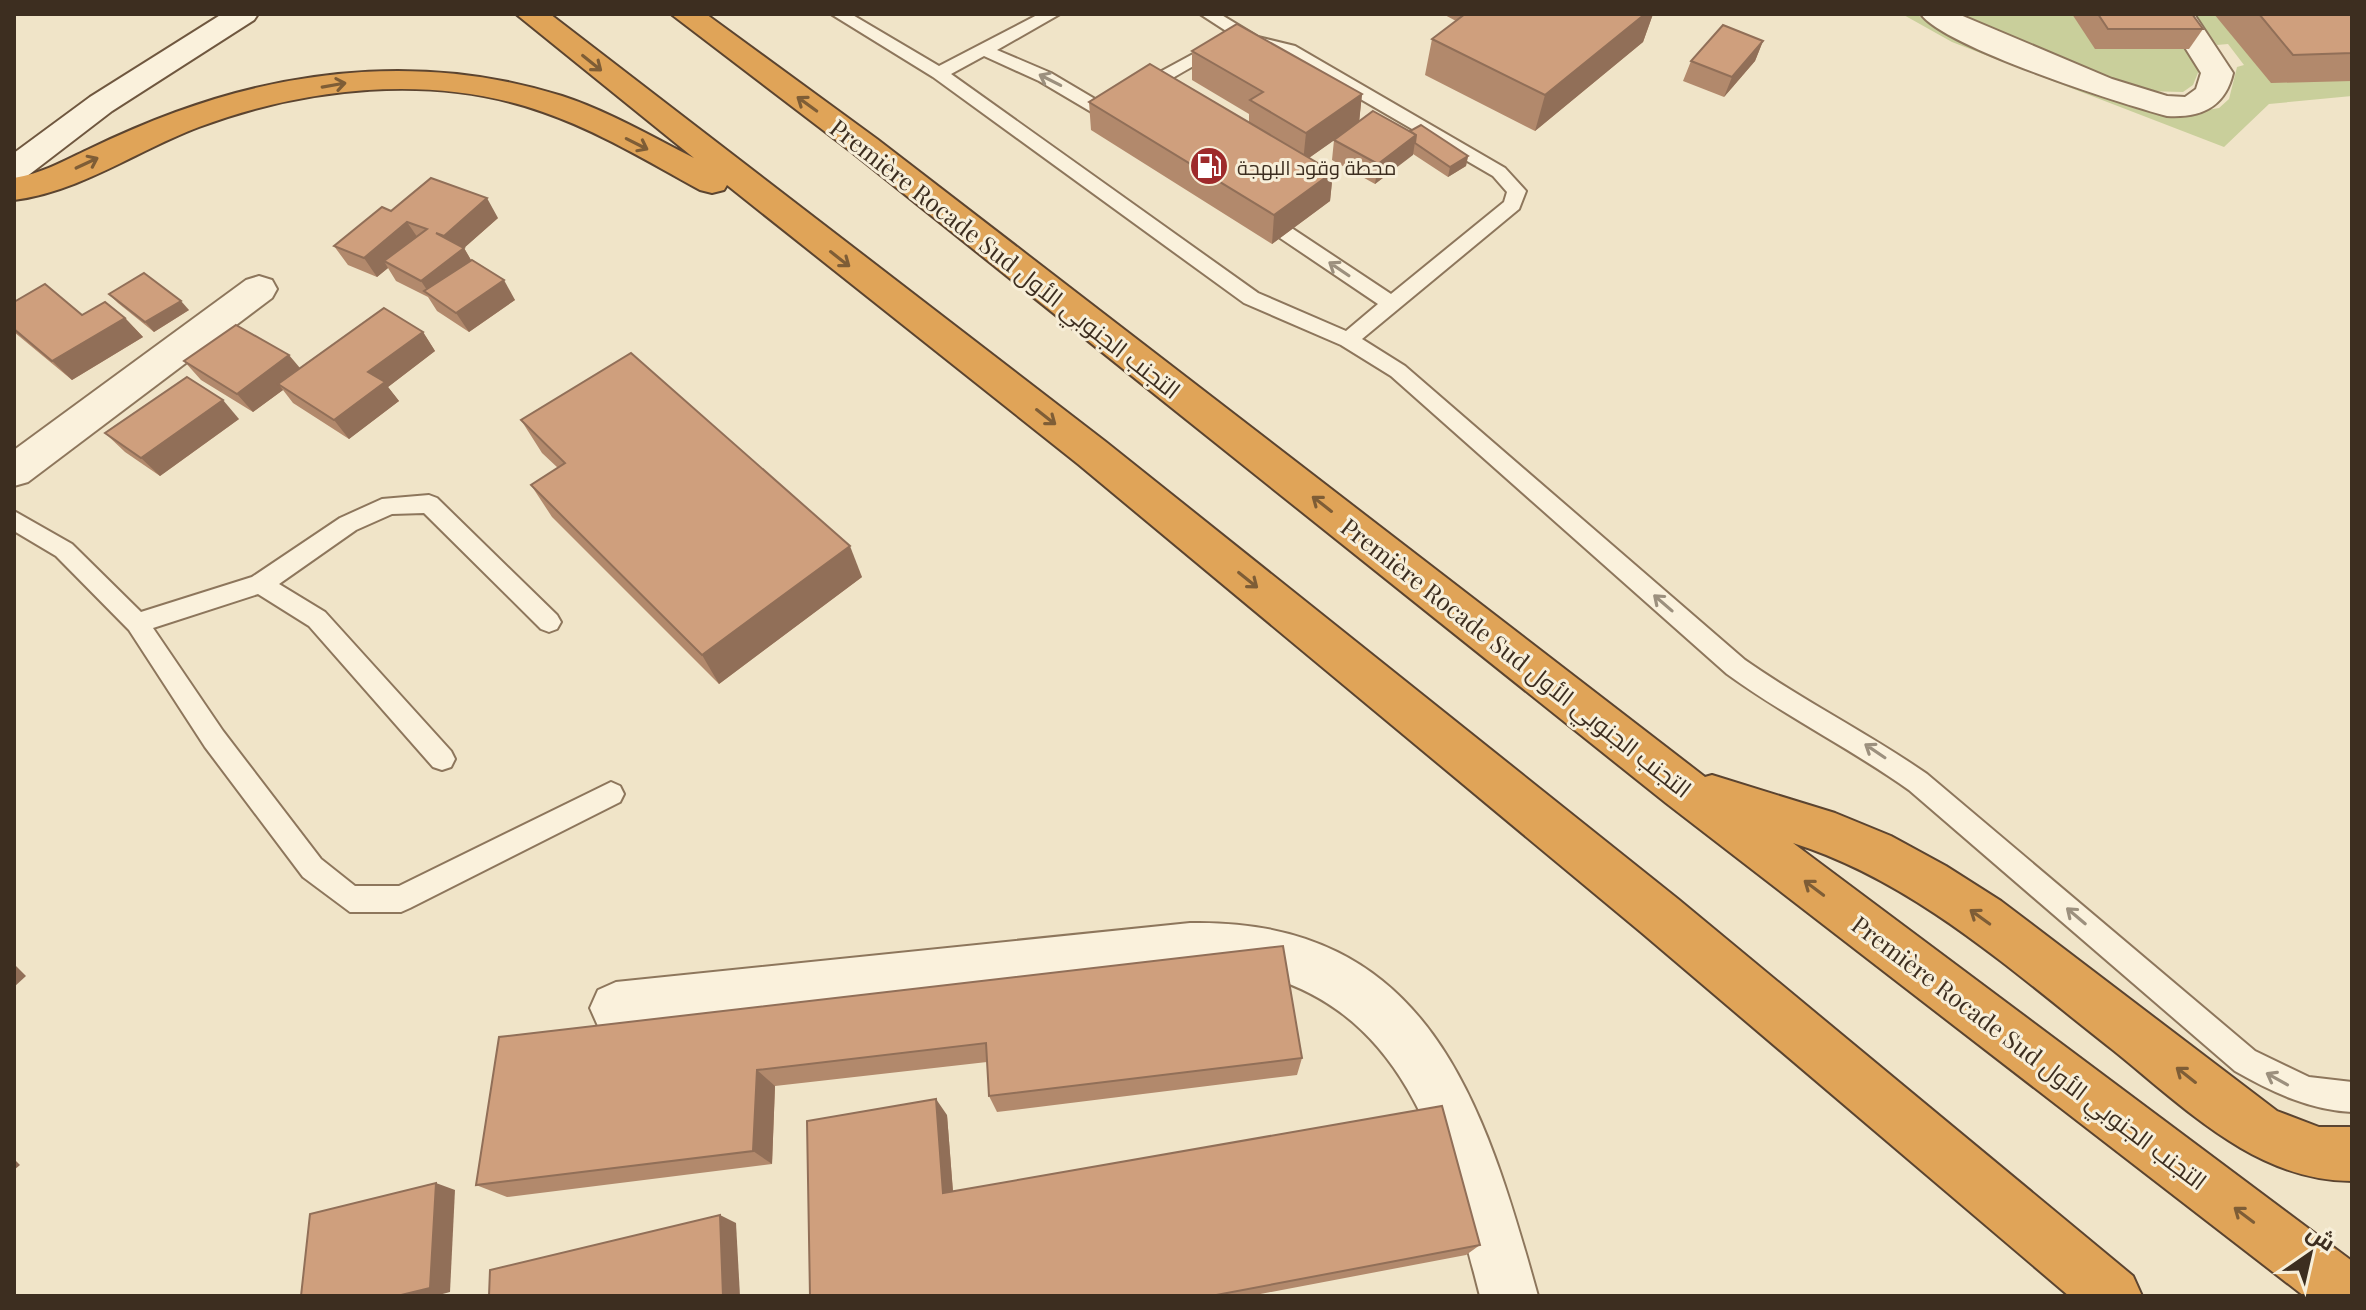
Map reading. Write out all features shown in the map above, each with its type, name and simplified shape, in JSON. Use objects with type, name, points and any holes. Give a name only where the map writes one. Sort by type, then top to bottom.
[{"type":"highway","points":[[531,14],[793,223],[1092,453],[1660,916],[2113,1296]]},
{"type":"highway","name":"Première Rocade Sud التجنب الجنوبي الأول","points":[[686,14],[865,146],[1683,788],[2351,1296]]},
{"type":"highway","points":[[14,189],[43,183],[135,140],[202,115],[249,103],[367,80],[443,80],[504,89],[553,104],[793,223]]},
{"type":"highway","points":[[1683,788],[1818,829],[1874,852],[1929,882],[1983,918],[2260,1132],[2319,1154],[2352,1154]]},
{"type":"highway","points":[[1973,1180],[2105,1296]]},
{"type":"street","points":[[14,169],[101,104],[243,14]]},
{"type":"street","points":[[1936,14],[2121,94],[2154,104],[2189,107],[2211,92],[2217,73],[2210,57],[2179,14]]},
{"type":"street","points":[[14,471],[259,289]]},
{"type":"street","points":[[616,1008],[1190,947],[1242,946],[1294,958],[1342,980],[1386,1013],[1423,1057],[1450,1108],[1489,1223],[1509,1296]]},
{"type":"lane","points":[[839,14],[939,73],[1251,298],[1348,340],[1420,389],[1759,685],[1861,742],[1918,782],[2245,1061],[2286,1085],[2329,1097],[2352,1097]]},
{"type":"lane","points":[[939,73],[1052,14]]},
{"type":"lane","points":[[1208,14],[1252,40],[1289,50],[1499,172],[1514,184],[1517,191],[1512,205],[1348,340]]},
{"type":"lane","points":[[1103,110],[1225,44],[1252,40]]},
{"type":"lane","points":[[983,50],[1045,77],[1103,110],[1137,134]]},
{"type":"lane","points":[[1249,208],[1392,304]]},
{"type":"lane","points":[[137,623],[260,584],[348,524],[390,505],[429,504],[549,622]]},
{"type":"lane","points":[[14,520],[64,550],[137,623],[214,739],[312,868],[350,899],[401,899],[611,794]]},
{"type":"lane","points":[[260,584],[317,619],[442,759]]},
{"type":"green space","points":[[1902,14],[1917,14],[1931,26],[2149,112],[2178,115],[2219,108],[2229,99],[2237,67],[2244,65],[2228,44],[2217,45],[2195,14],[2335,14],[2352,34],[2352,96],[2269,104],[2224,147],[1952,42]]},
{"type":"green space","points":[[1954,14],[2164,14],[2200,68],[2193,85],[2183,92],[2143,91]]},
{"type":"building","points":[[1465,14],[1645,14],[1545,95],[1432,39]]},
{"type":"building","points":[[2098,14],[2192,14],[2203,29],[2108,29]]},
{"type":"building","points":[[2259,14],[2352,14],[2352,53],[2293,55]]},
{"type":"building","points":[[1237,24],[1362,94],[1306,133],[1250,100],[1263,92],[1192,51]]},
{"type":"building","points":[[1723,25],[1763,41],[1732,77],[1691,61]]},
{"type":"building","points":[[1150,64],[1333,172],[1274,215],[1089,102]]},
{"type":"building","points":[[1373,111],[1416,135],[1378,164],[1334,140]]},
{"type":"building","points":[[1421,125],[1468,156],[1450,167],[1415,143],[1416,135],[1410,131]]},
{"type":"building","points":[[431,178],[487,198],[444,236],[436,233],[464,248],[421,281],[384,261],[427,229],[407,222],[364,258],[334,246],[382,207],[391,211]]},
{"type":"building","points":[[472,260],[504,280],[456,313],[424,291]]},
{"type":"building","points":[[144,273],[181,301],[145,322],[109,294]]},
{"type":"building","points":[[45,284],[82,315],[105,302],[125,318],[52,361],[14,329],[14,302]]},
{"type":"building","points":[[384,308],[423,332],[368,372],[385,382],[334,420],[278,384]]},
{"type":"building","points":[[236,325],[289,355],[237,394],[184,361]]},
{"type":"building","points":[[631,353],[850,546],[702,655],[531,485],[565,463],[521,420]]},
{"type":"building","points":[[187,377],[223,400],[141,458],[105,433]]},
{"type":"building","points":[[1283,946],[1302,1058],[989,1096],[986,1043],[757,1070],[753,1151],[476,1185],[499,1037]]},
{"type":"building","points":[[936,1099],[943,1193],[1442,1106],[1480,1245],[1211,1296],[810,1296],[807,1121]]},
{"type":"building","points":[[436,1183],[430,1288],[397,1296],[301,1296],[310,1214]]},
{"type":"building","points":[[720,1215],[723,1296],[489,1296],[490,1270]]},
{"type":"place","name":"محطة وقود البهجة","points":[[1209,166]]}]
